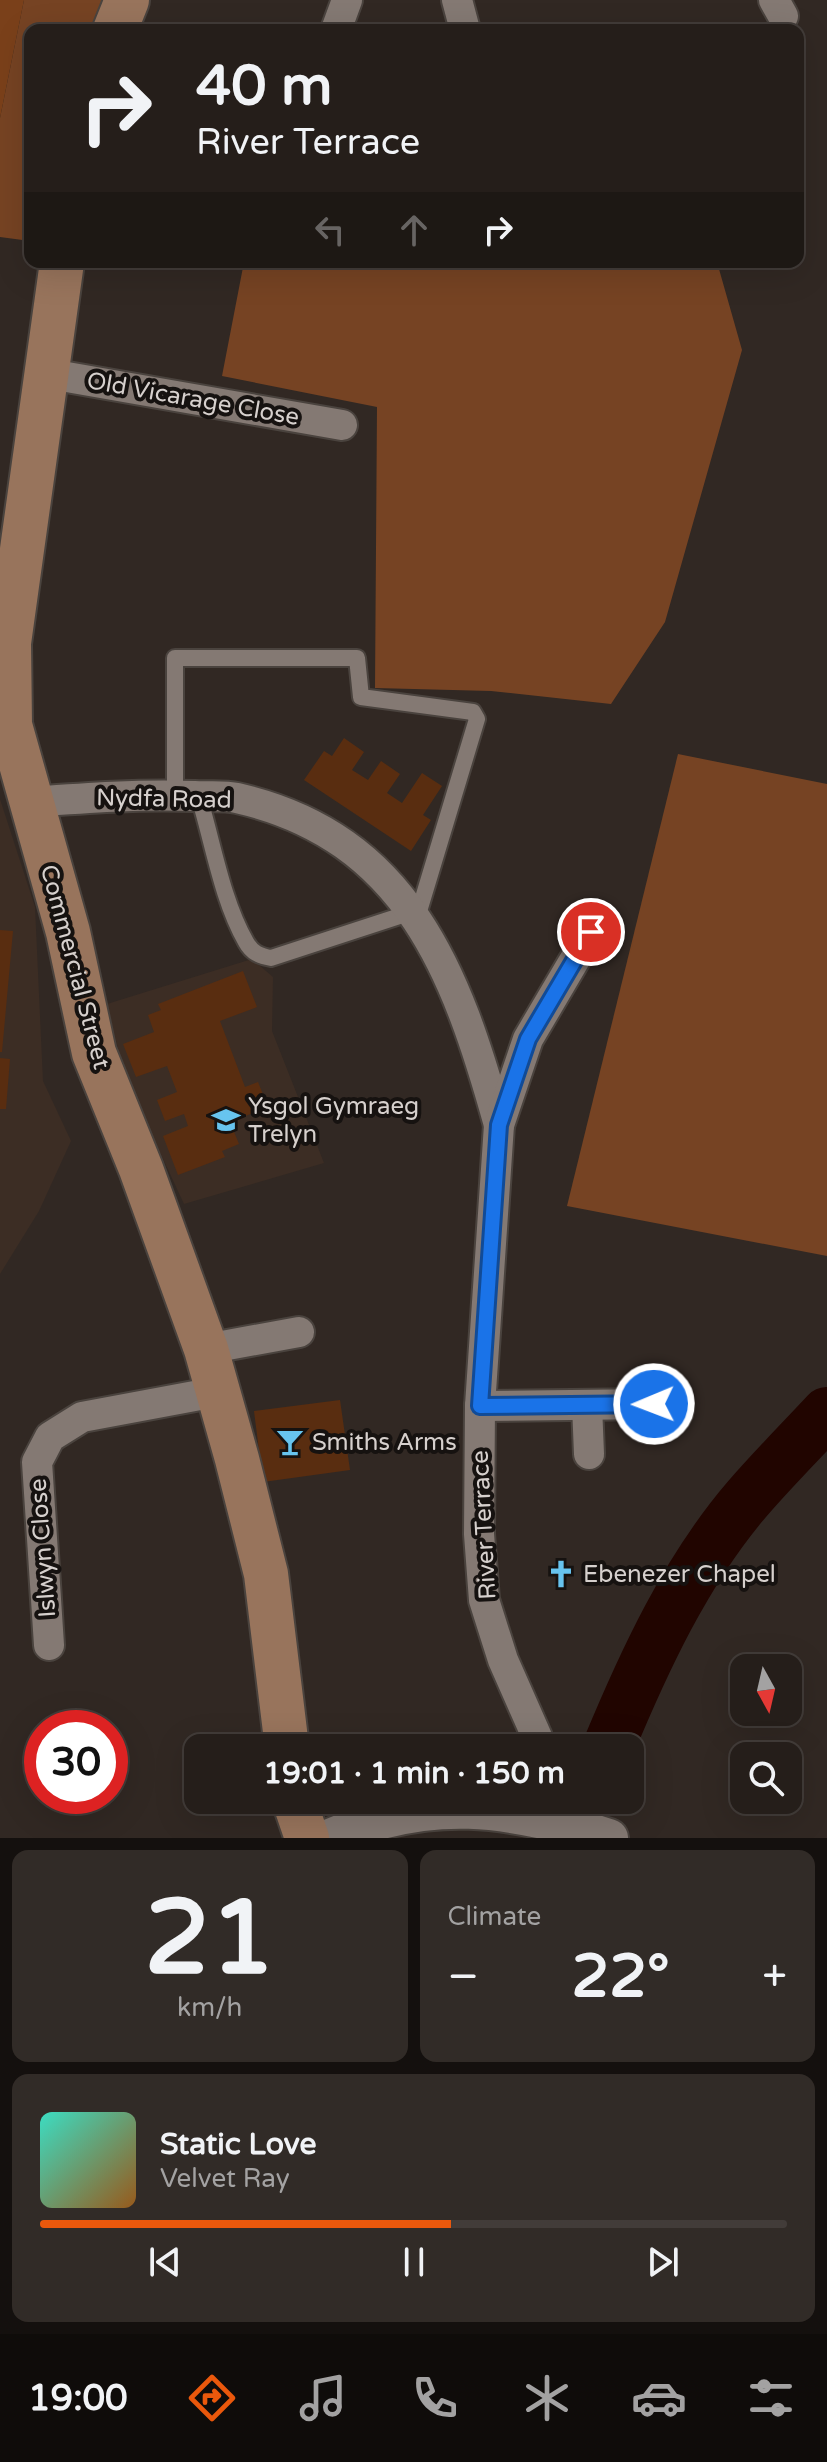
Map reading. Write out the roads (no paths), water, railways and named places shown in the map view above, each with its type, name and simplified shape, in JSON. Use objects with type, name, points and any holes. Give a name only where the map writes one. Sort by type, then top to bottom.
[{"type":"main road","points":[[117,24],[127,0]]},
{"type":"main road","name":"Commercial Street","points":[[61,268],[4,643],[10,725],[68,932],[94,1053],[141,1169],[206,1349],[266,1574],[285,1734]]},
{"type":"main road","points":[[299,1814],[307,1838]]},
{"type":"street","points":[[338,24],[347,0]]},
{"type":"street","points":[[457,0],[463,24]]},
{"type":"street","name":"Old Vicarage Close","points":[[44,373],[342,425]]},
{"type":"street","name":"Nydfa Road","points":[[30,802],[130,794],[234,797],[294,816],[346,846],[389,880],[414,915],[473,1031],[499,1125]]},
{"type":"street","name":"River Terrace","points":[[536,1734],[503,1660],[484,1600],[479,1534],[480,1406],[499,1125],[528,1039],[591,932]]},
{"type":"street","points":[[206,1349],[299,1332]]},
{"type":"street","name":"Islwyn Close","points":[[49,1645],[37,1462],[50,1437],[82,1417],[216,1392]]},
{"type":"street","points":[[480,1406],[654,1404]]},
{"type":"street","points":[[587,1405],[589,1454]]},
{"type":"street","points":[[330,1838],[407,1814]]},
{"type":"street","points":[[542,1814],[609,1838]]},
{"type":"lane","points":[[175,658],[357,658],[361,697],[473,712],[477,719],[414,915],[271,958],[258,955],[247,943],[187,796],[175,658]]},
{"type":"waterway","points":[[614,1734],[668,1617],[705,1555],[748,1498],[827,1413]]},
{"type":"waterway","points":[[564,1838],[577,1814]]},
{"type":"place","name":"Ysgol Gymraeg Trelyn","points":[[226,1120]]},
{"type":"place","name":"Smiths Arms","points":[[290,1442]]},
{"type":"place","name":"Ebenezer Chapel","points":[[561,1574]]}]
